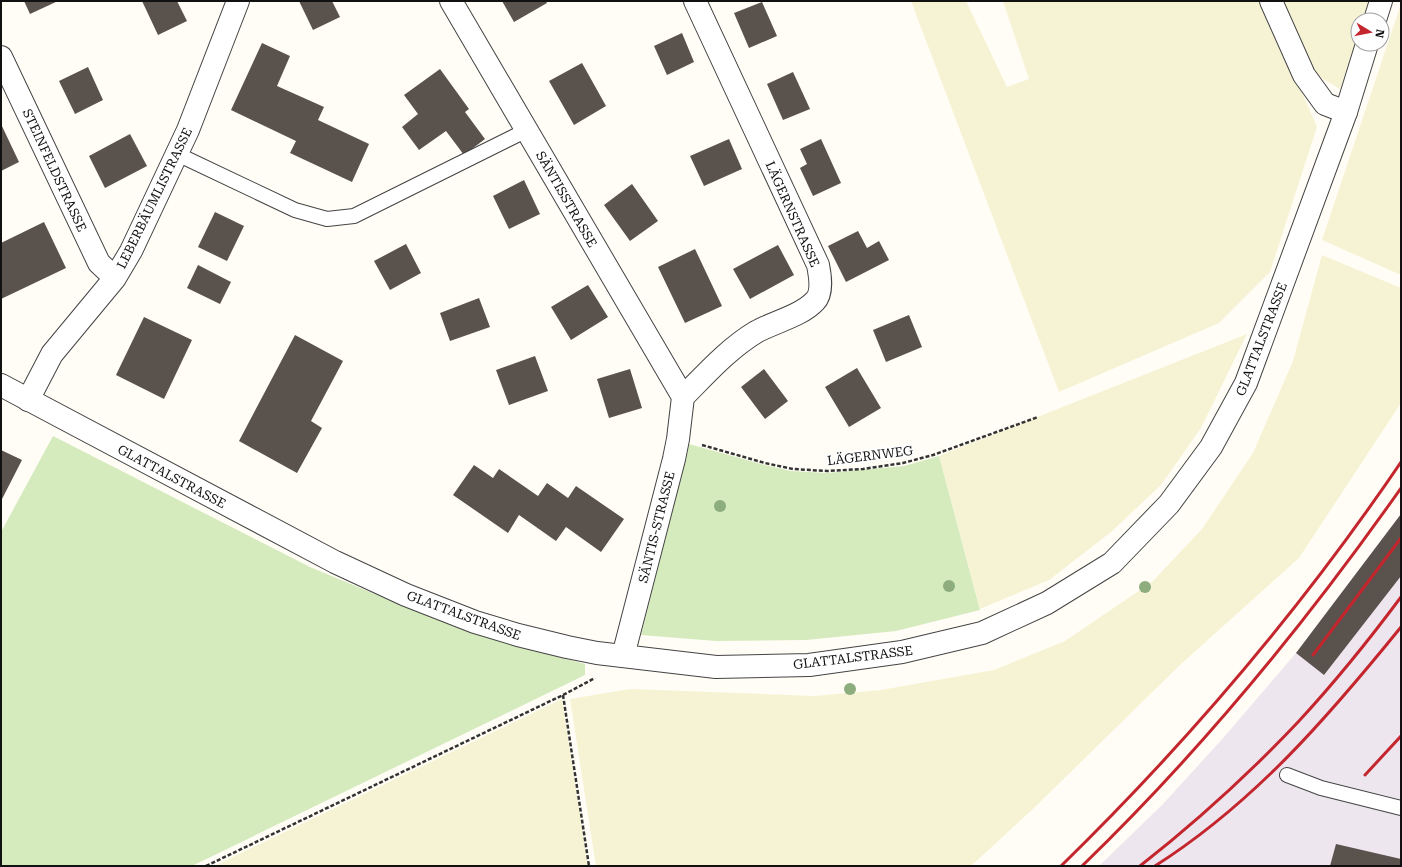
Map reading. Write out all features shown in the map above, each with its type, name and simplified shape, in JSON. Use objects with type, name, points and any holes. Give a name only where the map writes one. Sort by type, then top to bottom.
[{"type":"street","name":"LEBERBÄUMLISTRASSE","points":[[28,400],[52,354],[115,278],[131,251],[188,130],[237,1]]},
{"type":"street","name":"SÄNTISSTRASSE","points":[[451,1],[683,397]]},
{"type":"street","name":"LÄGERNSTRASSE","points":[[683,397],[733,348],[756,332],[802,310],[816,300],[821,284],[818,265],[695,1]]},
{"type":"street","points":[[1271,1],[1304,75],[1325,104],[1346,112]]},
{"type":"street","points":[[1378,12],[1381,1]]},
{"type":"street","name":"GLATTALSTRASSE","points":[[1,385],[335,562],[406,595],[475,622],[567,648],[623,656],[723,666],[809,665],[902,652],[982,633],[1047,602],[1112,563],[1169,504],[1207,454],[1246,383],[1346,112],[1365,52]]},
{"type":"street","name":"STEINFELDSTRASSE","points":[[1,57],[99,262],[115,278]]},
{"type":"street","name":"SÄNTIS-STRASSE","points":[[623,656],[678,439],[683,397]]},
{"type":"lane","points":[[177,154],[295,210],[327,218],[354,216],[527,130]]},
{"type":"lane","points":[[1287,775],[1321,788],[1401,808]]},
{"type":"path","name":"LÄGERNWEG","points":[[678,439],[793,469],[827,471],[863,469],[903,463],[933,455],[1038,417]]},
{"type":"path","points":[[206,866],[563,695],[604,674],[623,656]]},
{"type":"path","points":[[563,695],[589,866]]},
{"type":"shaded area","points":[[911,1],[966,1],[1007,87],[1029,79],[1003,1],[1262,1],[1317,127],[1270,272],[1219,323],[1059,392]]},
{"type":"shaded area","points":[[1278,1],[1370,1],[1366,12],[1350,12],[1350,52],[1352,52],[1340,89],[1311,72]]},
{"type":"shaded area","points":[[1401,4],[1401,275],[1322,240],[1385,52],[1390,52],[1390,37]]},
{"type":"shaded area","points":[[1322,255],[1401,288],[1401,403],[1299,558],[1180,665],[1035,807],[971,866],[596,866],[570,699],[630,689],[814,696],[881,690],[994,670],[1065,641],[1152,582],[1202,529],[1253,453],[1293,361]]},
{"type":"shaded area","points":[[1247,334],[1201,428],[1161,485],[1111,532],[1049,580],[980,609],[939,456]]},
{"type":"shaded area","points":[[1401,514],[1401,866],[1099,866],[1163,804],[1224,737],[1296,653]]},
{"type":"shaded area","points":[[562,699],[588,866],[214,866]]},
{"type":"green space","points":[[53,436],[310,567],[406,607],[514,645],[585,664],[585,675],[192,866],[1,866],[1,532]]},
{"type":"green space","points":[[689,444],[791,471],[827,473],[904,466],[939,456],[980,610],[896,631],[806,640],[716,641],[641,635]]},
{"type":"building","points":[[24,1],[58,1],[30,14]]},
{"type":"building","points":[[142,1],[177,1],[187,21],[158,35]]},
{"type":"building","points":[[299,1],[332,1],[340,17],[313,30]]},
{"type":"building","points":[[502,1],[546,1],[547,3],[514,22]]},
{"type":"building","points":[[762,2],[777,36],[749,48],[734,13]]},
{"type":"building","points":[[682,33],[694,62],[667,75],[654,46]]},
{"type":"building","points":[[262,43],[290,56],[277,86],[324,107],[318,120],[369,144],[352,182],[290,153],[296,141],[231,110]]},
{"type":"building","points":[[582,63],[606,106],[574,125],[549,81]]},
{"type":"building","points":[[88,67],[103,100],[75,114],[59,81]]},
{"type":"building","points":[[440,69],[469,109],[465,112],[485,139],[464,155],[446,131],[419,150],[402,127],[418,114],[404,95]]},
{"type":"building","points":[[793,72],[810,109],[783,120],[767,84]]},
{"type":"building","points":[[1,124],[19,162],[1,171]]},
{"type":"building","points":[[130,134],[147,166],[105,188],[89,156]]},
{"type":"building","points":[[729,139],[742,169],[704,186],[690,156]]},
{"type":"building","points":[[821,139],[841,183],[813,196],[800,168],[807,164],[800,149]]},
{"type":"building","points":[[524,180],[540,214],[509,229],[493,196]]},
{"type":"building","points":[[632,184],[658,221],[630,241],[604,205]]},
{"type":"building","points":[[215,212],[244,226],[227,261],[198,247]]},
{"type":"building","points":[[44,222],[66,268],[1,299],[1,243]]},
{"type":"building","points":[[858,231],[867,248],[879,241],[889,260],[846,282],[828,246]]},
{"type":"building","points":[[406,244],[421,273],[390,290],[374,261]]},
{"type":"building","points":[[778,245],[794,275],[750,299],[733,269]]},
{"type":"building","points":[[695,249],[722,306],[685,323],[658,267]]},
{"type":"building","points":[[198,265],[231,282],[220,304],[187,288]]},
{"type":"building","points":[[588,285],[608,317],[571,340],[551,307]]},
{"type":"building","points":[[479,298],[490,327],[450,341],[440,313]]},
{"type":"building","points":[[909,315],[922,347],[886,362],[873,330]]},
{"type":"building","points":[[144,317],[192,340],[164,399],[116,375]]},
{"type":"building","points":[[295,335],[343,361],[311,421],[322,428],[297,473],[239,441]]},
{"type":"building","points":[[535,356],[548,391],[509,405],[496,370]]},
{"type":"building","points":[[857,368],[881,408],[849,427],[825,387]]},
{"type":"building","points":[[630,369],[642,408],[609,418],[597,379]]},
{"type":"building","points":[[764,369],[788,401],[765,419],[741,387]]},
{"type":"building","points":[[1,450],[22,460],[1,501]]},
{"type":"building","points":[[474,465],[493,478],[499,469],[538,496],[547,483],[568,498],[576,486],[624,519],[601,552],[566,527],[556,541],[519,515],[508,533],[453,495]]},
{"type":"building","points":[[1401,514],[1401,576],[1324,675],[1296,653]]},
{"type":"building","points":[[1336,844],[1401,859],[1401,866],[1330,866]]},
{"type":"railway","points":[[1061,866],[1153,772],[1241,673],[1324,569],[1401,462]]},
{"type":"railway","points":[[1082,866],[1169,777],[1290,637],[1328,588],[1401,488]]},
{"type":"railway","points":[[1313,655],[1401,538]]},
{"type":"railway","points":[[1140,866],[1182,832],[1222,796],[1299,721],[1339,676],[1401,597]]},
{"type":"railway","points":[[1155,866],[1225,815],[1288,757],[1374,661],[1401,627]]},
{"type":"railway","points":[[1365,775],[1401,736]]}]
